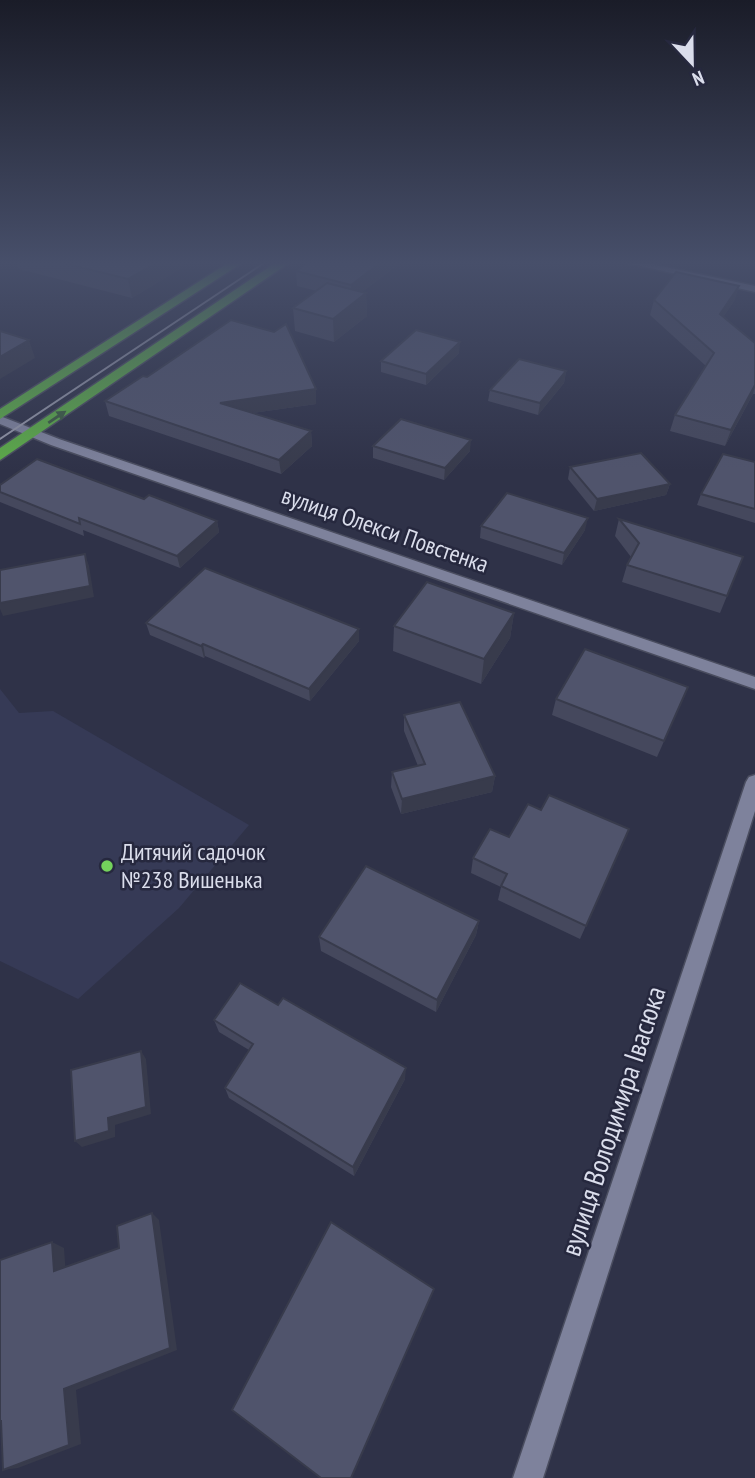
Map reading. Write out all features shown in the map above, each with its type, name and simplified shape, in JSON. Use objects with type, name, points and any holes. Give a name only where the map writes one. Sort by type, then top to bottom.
[{"type":"highway","points":[[0,417],[130,332]]},
{"type":"highway","points":[[0,455],[182,332]]},
{"type":"street","name":"вулиця Олекси Повстенка","points":[[0,417],[34,433],[755,683]]},
{"type":"street","name":"вулиця Володимира Івасюка","points":[[528,1478],[755,782]]},
{"type":"shaded area","name":"Дитячий садочок №238 Вишенька","points":[[0,689],[19,713],[53,711],[249,825],[179,908],[78,999],[0,961]]},
{"type":"building","points":[[0,332],[29,340],[0,357]]},
{"type":"building","points":[[213,332],[290,332],[316,389],[220,403],[311,431],[279,460],[105,401],[143,376],[147,377]]},
{"type":"building","points":[[414,332],[460,342],[426,374],[381,361]]},
{"type":"building","points":[[690,332],[742,332],[755,343],[755,385],[731,430],[675,415],[714,353]]},
{"type":"building","points":[[519,359],[566,371],[540,403],[490,390]]},
{"type":"building","points":[[401,419],[471,440],[445,468],[373,446]]},
{"type":"building","points":[[641,453],[670,484],[597,499],[570,467]]},
{"type":"building","points":[[723,454],[755,462],[755,509],[701,494]]},
{"type":"building","points":[[37,459],[144,499],[149,495],[217,521],[177,556],[79,518],[80,524],[0,492],[0,485]]},
{"type":"building","points":[[507,493],[588,518],[564,553],[481,526]]},
{"type":"building","points":[[619,519],[743,557],[727,596],[627,565],[639,543]]},
{"type":"building","points":[[85,554],[90,586],[0,603],[0,570]]},
{"type":"building","points":[[205,568],[359,629],[309,689],[146,623]]},
{"type":"building","points":[[427,582],[514,613],[484,659],[394,626]]},
{"type":"building","points":[[585,649],[688,687],[664,741],[556,699]]},
{"type":"building","points":[[460,702],[495,776],[402,799],[392,772],[425,764],[404,715]]},
{"type":"building","points":[[549,795],[629,829],[586,926],[501,886],[507,874],[473,858],[490,829],[509,837],[528,804],[541,810]]},
{"type":"building","points":[[366,866],[479,921],[437,1000],[319,937]]},
{"type":"building","points":[[240,983],[278,1005],[283,998],[406,1068],[353,1167],[225,1088],[253,1044],[214,1020]]},
{"type":"building","points":[[141,1051],[146,1107],[108,1118],[109,1131],[75,1141],[71,1070]]},
{"type":"building","points":[[152,1213],[170,1348],[64,1389],[69,1445],[3,1470],[0,1421],[0,1260],[52,1242],[54,1271],[119,1248],[117,1226]]},
{"type":"building","points":[[331,1222],[434,1289],[351,1478],[321,1478],[232,1410]]},
{"type":"tram line","points":[[0,439],[161,332]]},
{"type":"place","name":"Дитячий садочок №238 Вишенька","points":[[107,866]]}]
